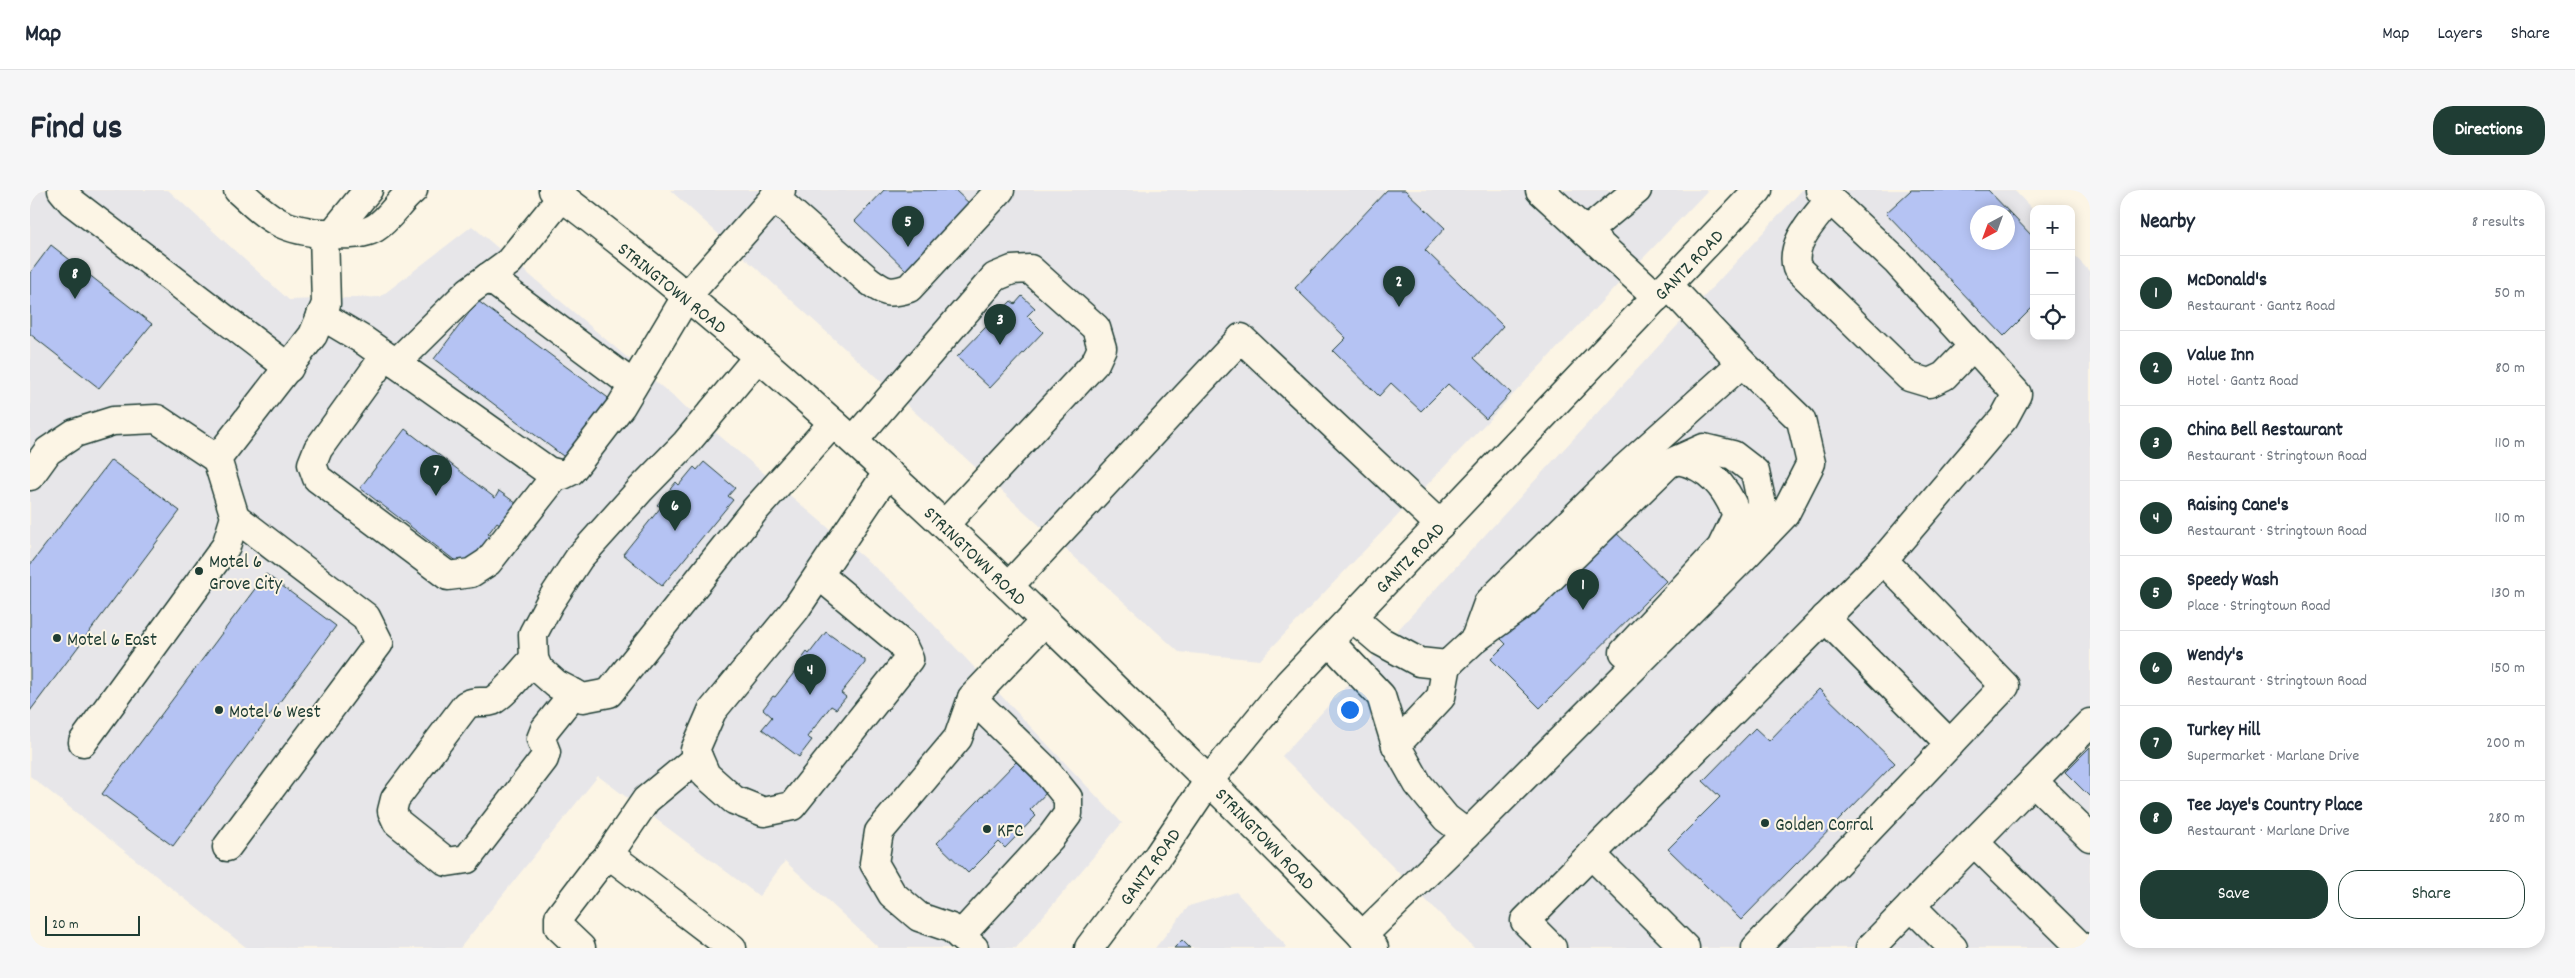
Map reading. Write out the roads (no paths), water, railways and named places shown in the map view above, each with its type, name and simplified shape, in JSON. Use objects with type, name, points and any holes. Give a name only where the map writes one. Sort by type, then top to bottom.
[{"type":"main road","points":[[62,190],[72,202],[289,368]]},
{"type":"main road","points":[[238,190],[265,214],[282,224],[328,234],[349,234],[374,229],[413,190]]},
{"type":"main road","points":[[217,459],[289,368],[312,335],[326,304],[328,234],[368,190]]},
{"type":"main road","points":[[321,315],[391,360],[548,471],[563,475],[571,471],[621,406],[686,297],[777,193],[868,280],[885,292],[895,293],[909,288],[1000,190]]},
{"type":"main road","points":[[1368,942],[1467,834],[1785,514],[1811,463],[1801,420],[1742,363],[1662,291],[1586,232],[1540,190]]},
{"type":"main road","points":[[1586,232],[1637,190]]},
{"type":"main road","name":"GANTZ ROAD","points":[[1089,948],[1158,856],[1210,779],[1288,684],[1758,190]]},
{"type":"main road","points":[[557,474],[488,562],[471,573],[448,576],[317,478],[312,464],[318,449],[391,360],[469,290],[509,262],[558,193]]},
{"type":"main road","name":"STRINGTOWN ROAD","points":[[558,193],[686,297],[843,432],[945,524],[1210,779],[1368,942]]},
{"type":"main road","points":[[1552,948],[1524,921],[1883,560],[2004,418],[2017,394],[1897,262],[1825,195],[1796,251],[1794,261],[1796,268],[1909,377],[1929,383],[1944,376],[1973,346]]},
{"type":"main road","points":[[757,358],[686,443],[641,489],[579,558],[550,602],[533,634],[534,659],[538,668],[556,684],[584,698],[609,693],[753,512],[843,432],[995,277],[1012,270],[1030,269],[1096,328],[1102,348],[1095,363],[945,524]]},
{"type":"main road","points":[[488,277],[632,385]]},
{"type":"main road","points":[[1009,586],[1241,338],[1440,525]]},
{"type":"main road","points":[[1475,639],[1488,603],[1624,469],[1742,363]]},
{"type":"main road","points":[[30,476],[48,451],[75,433],[113,421],[157,418],[217,459],[235,516],[226,546],[83,742]]},
{"type":"main road","points":[[1396,745],[1441,697],[1446,665],[1475,639],[1526,602],[1668,464],[1704,448],[1733,454],[1755,472],[1762,505],[1751,522],[1721,548],[1567,712],[1542,760]]},
{"type":"main road","points":[[819,575],[902,644],[909,659],[792,806],[764,812],[734,800],[706,775],[695,750],[712,711],[795,610],[888,472]]},
{"type":"main road","points":[[227,847],[379,643],[366,617],[235,516]]},
{"type":"main road","points":[[1756,948],[2006,686],[1883,560]]},
{"type":"main road","points":[[1352,617],[1380,642],[1419,662],[1446,665]]},
{"type":"main road","points":[[1826,618],[1950,744]]},
{"type":"main road","points":[[972,698],[1049,775],[1068,798],[1068,814],[967,942],[951,928],[919,917],[892,894],[874,863],[879,832],[958,738],[972,698],[1045,621]]},
{"type":"main road","points":[[1329,640],[1381,696],[1396,745],[1418,784],[1446,818],[1467,834]]},
{"type":"main road","points":[[534,659],[498,697],[490,702],[475,700],[466,705],[395,799],[392,811],[397,822],[447,862],[466,859],[544,759],[546,752],[541,739],[545,729],[574,693]]},
{"type":"main road","points":[[1870,948],[2090,723]]},
{"type":"main road","points":[[581,948],[558,927],[559,917],[597,867],[605,860],[646,800],[698,757]]},
{"type":"main road","points":[[2033,781],[2090,837]]},
{"type":"main road","points":[[1974,842],[2082,948]]},
{"type":"main road","points":[[1591,854],[1685,948]]},
{"type":"main road","points":[[605,860],[614,858],[622,863],[732,948]]},
{"type":"main road","points":[[1911,906],[1953,948]]},
{"type":"place","name":"Speedy Wash","points":[[908,247]]},
{"type":"place","name":"Tee Jaye's Country Place","points":[[75,299]]},
{"type":"place","name":"Value Inn","points":[[1399,307]]},
{"type":"place","name":"China Bell Restaurant","points":[[1000,345]]},
{"type":"place","name":"Turkey Hill","points":[[436,496]]},
{"type":"place","name":"Wendy's","points":[[675,531]]},
{"type":"place","name":"Motel 6 Grove City","points":[[199,571]]},
{"type":"place","name":"McDonald's","points":[[1583,610]]},
{"type":"place","name":"Motel 6 East","points":[[57,638]]},
{"type":"place","name":"Raising Cane's","points":[[810,695]]},
{"type":"place","name":"Motel 6 West","points":[[219,710]]},
{"type":"place","name":"Golden Corral","points":[[1765,823]]},
{"type":"place","name":"KFC","points":[[987,829]]}]
